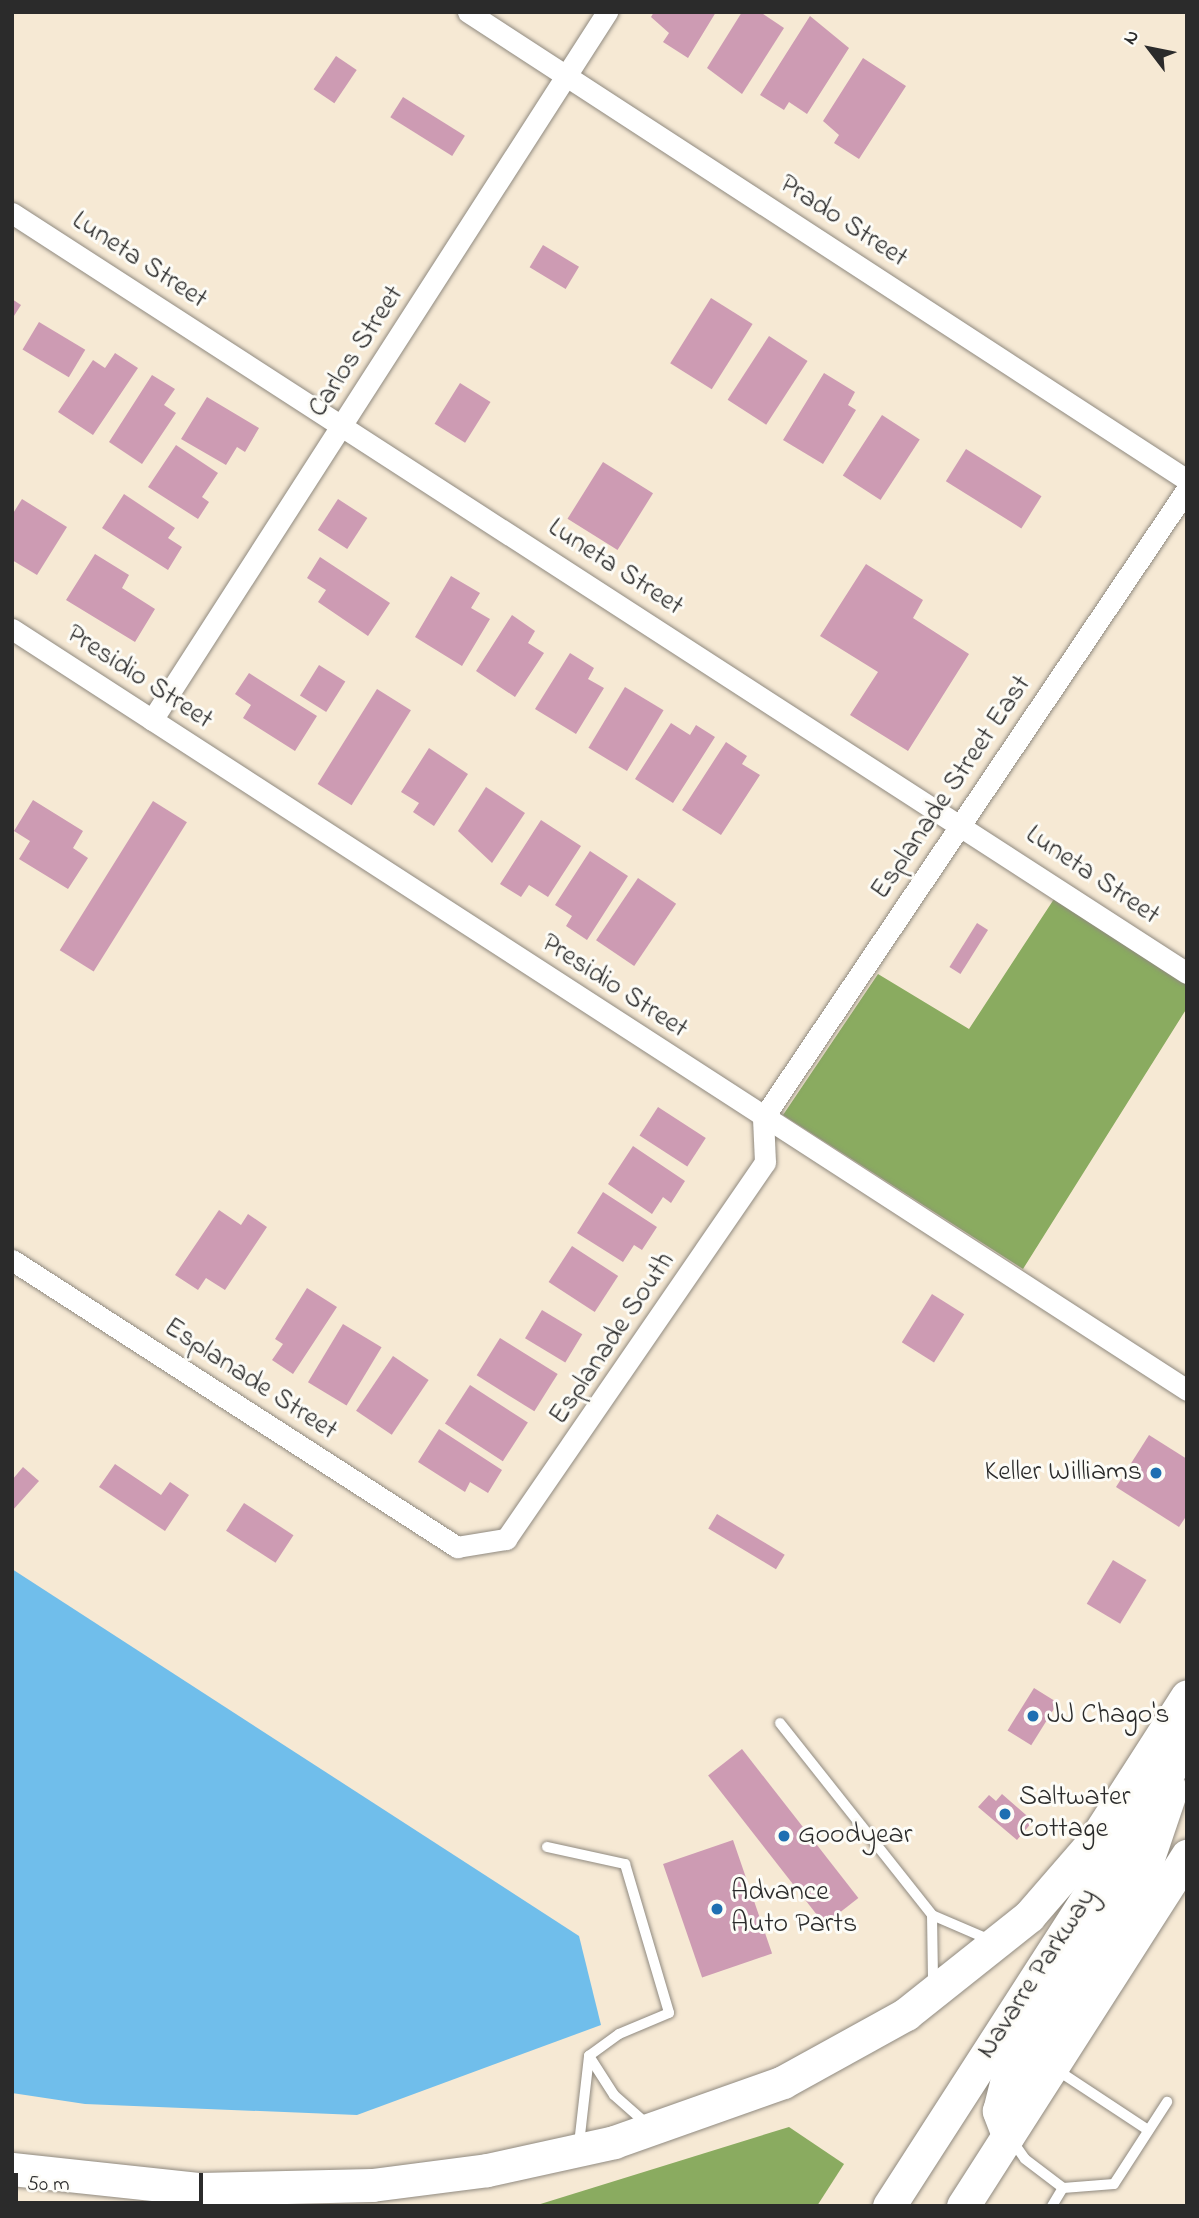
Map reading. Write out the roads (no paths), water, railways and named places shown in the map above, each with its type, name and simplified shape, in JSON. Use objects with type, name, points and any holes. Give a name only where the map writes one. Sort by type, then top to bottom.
[{"type":"highway","points":[[12,2169],[154,2187],[314,2193],[433,2178],[578,2150],[653,2130],[805,2071],[932,1996],[1000,1943],[1081,1858],[1187,1696]]},
{"type":"highway","points":[[1009,2135],[999,2111],[1007,2079],[1148,1858],[1187,1743]]},
{"type":"highway","name":"Navarre Parkway","points":[[889,2206],[1187,1743]]},
{"type":"highway","points":[[963,2206],[1187,1856]]},
{"type":"street","name":"Prado Street","points":[[468,12],[1187,480]]},
{"type":"street","name":"Carlos Street","points":[[152,720],[607,12]]},
{"type":"street","name":"Luneta Street","points":[[12,212],[962,823],[1187,973]]},
{"type":"street","name":"Esplanade Street East","points":[[763,1118],[1187,489]]},
{"type":"street","name":"Presidio Street","points":[[12,629],[763,1118],[1187,1390]]},
{"type":"street","name":"Esplanade South","points":[[457,1547],[506,1539],[571,1451],[765,1162],[763,1118]]},
{"type":"street","name":"Esplanade Street","points":[[12,1260],[457,1547]]},
{"type":"lane","points":[[780,1723],[932,1915],[1000,1943]]},
{"type":"lane","points":[[547,1847],[625,1864],[669,2013],[619,2034],[589,2056],[578,2150]]},
{"type":"lane","points":[[932,1915],[932,1996]]},
{"type":"lane","points":[[589,2056],[614,2095],[653,2130]]},
{"type":"lane","points":[[1052,2067],[1148,2130]]},
{"type":"lane","points":[[1009,2135],[1025,2159],[1063,2188],[1114,2184],[1167,2102]]},
{"type":"lane","points":[[1052,2206],[1063,2188]]},
{"type":"water","points":[[12,1569],[579,1936],[601,2025],[357,2115],[85,2104],[12,2093]]},
{"type":"place","name":"Keller Williams","points":[[1156,1473]]},
{"type":"place","name":"JJ Chago's","points":[[1033,1716]]},
{"type":"place","name":"Saltwater Cottage","points":[[1005,1814]]},
{"type":"place","name":"Goodyear","points":[[784,1836]]},
{"type":"place","name":"Advance Auto Parts","points":[[717,1909]]}]
